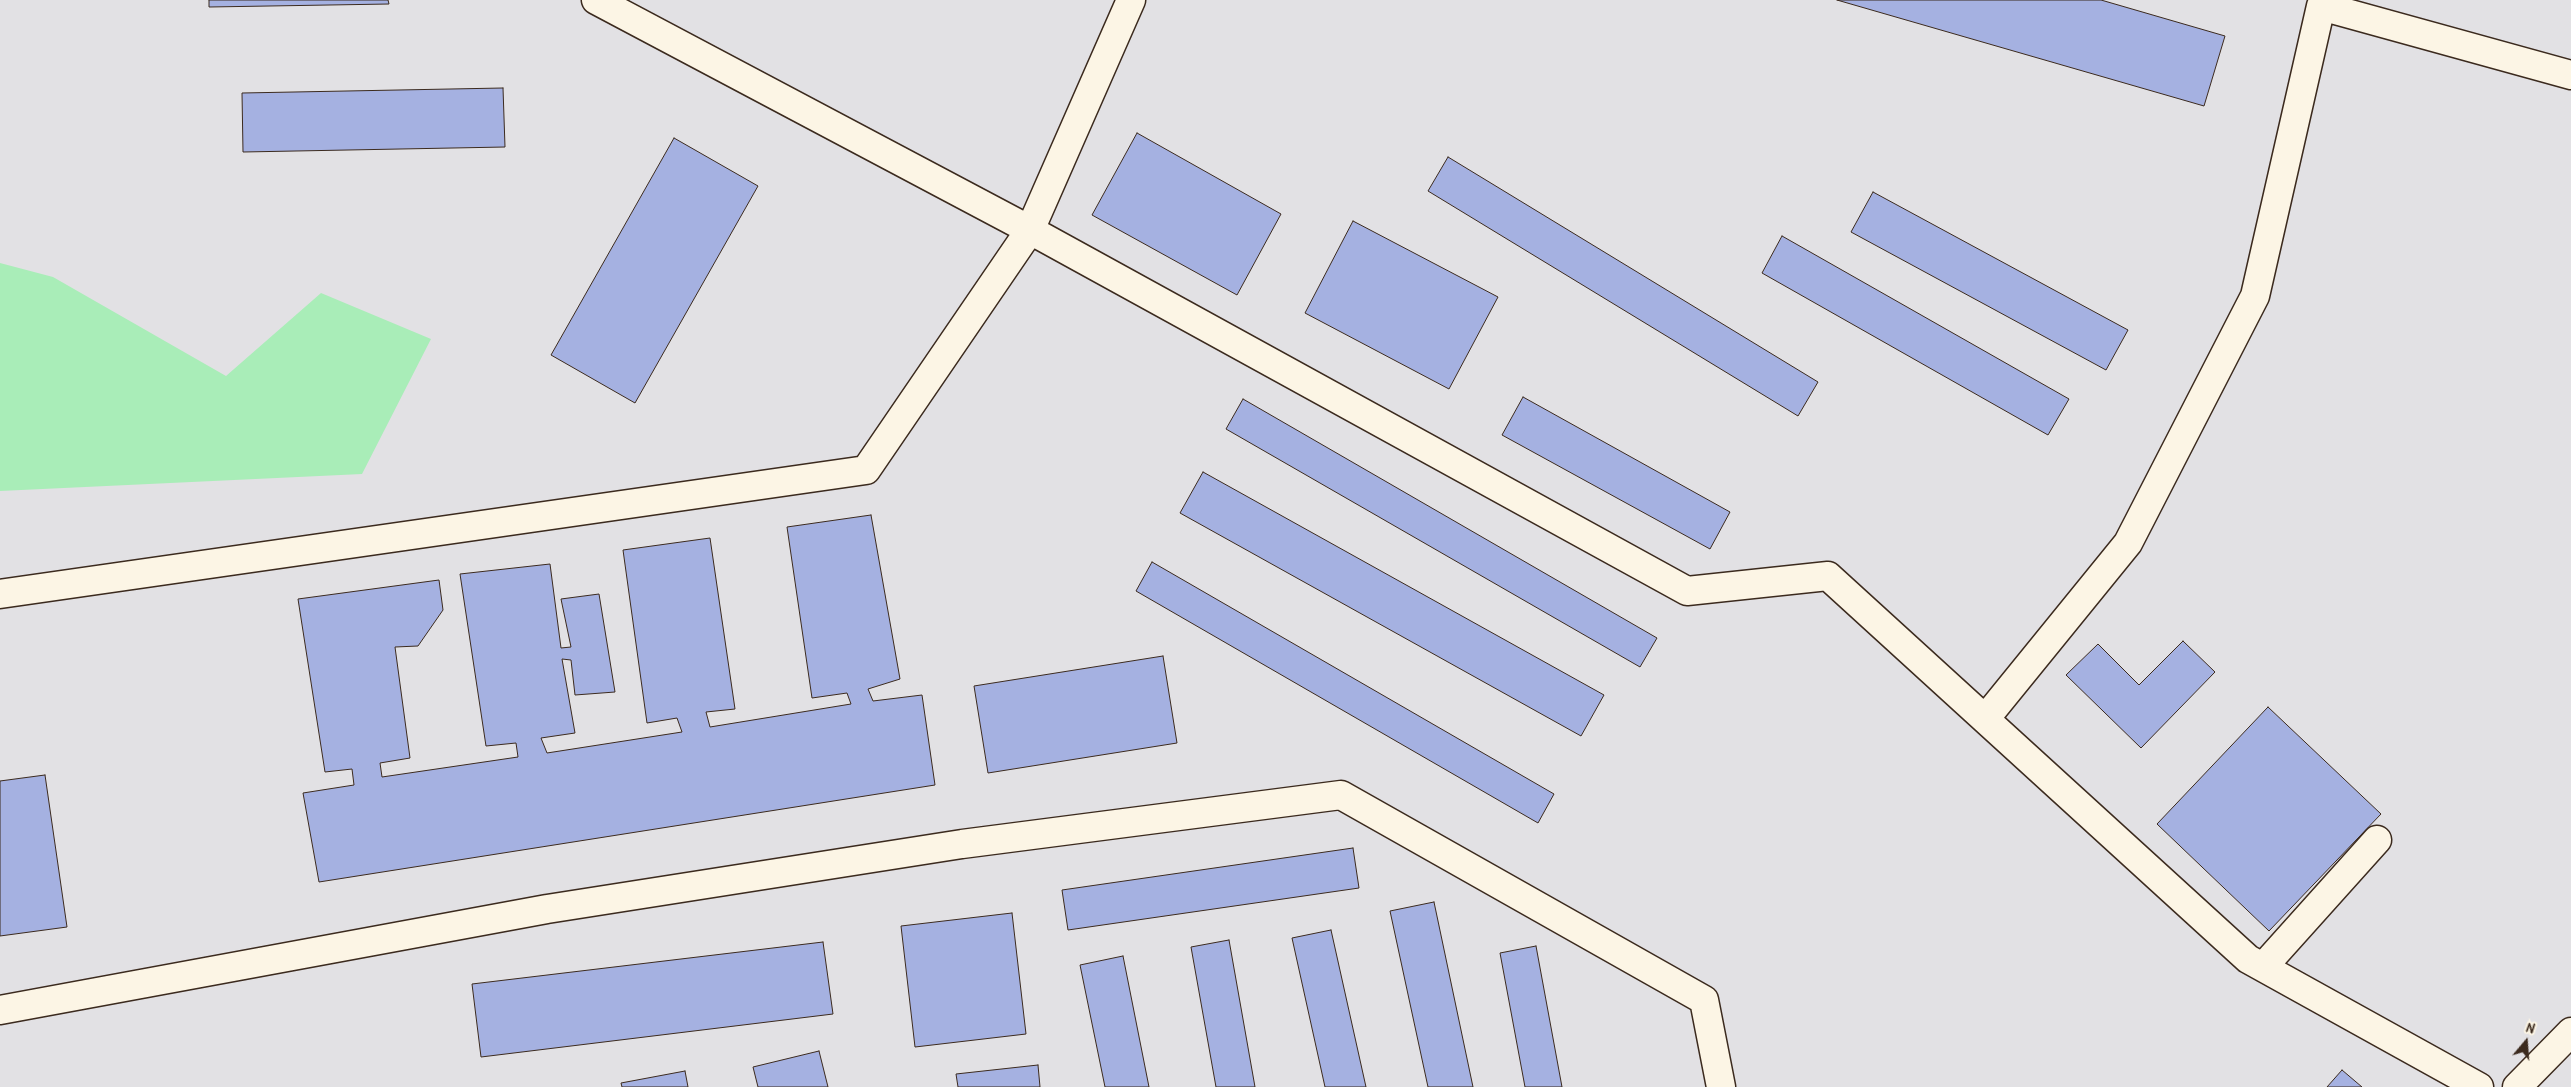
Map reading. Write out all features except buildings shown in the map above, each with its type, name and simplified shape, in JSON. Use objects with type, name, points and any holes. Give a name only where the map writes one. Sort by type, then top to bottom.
[{"type":"lane","points":[[596,0],[1030,230],[1687,591],[1828,576],[2248,959],[2479,1087]]},
{"type":"lane","points":[[0,594],[866,470],[1030,230],[1131,0]]},
{"type":"lane","points":[[1985,719],[2128,544],[2256,296],[2312,3],[2571,75]]},
{"type":"lane","points":[[0,1010],[547,909],[962,844],[1340,795],[1704,1000],[1722,1087]]},
{"type":"lane","points":[[2263,967],[2378,840]]},
{"type":"lane","points":[[2517,1087],[2571,1032]]},
{"type":"green space","points":[[0,263],[53,277],[226,376],[321,293],[431,339],[362,474],[0,491]]}]
